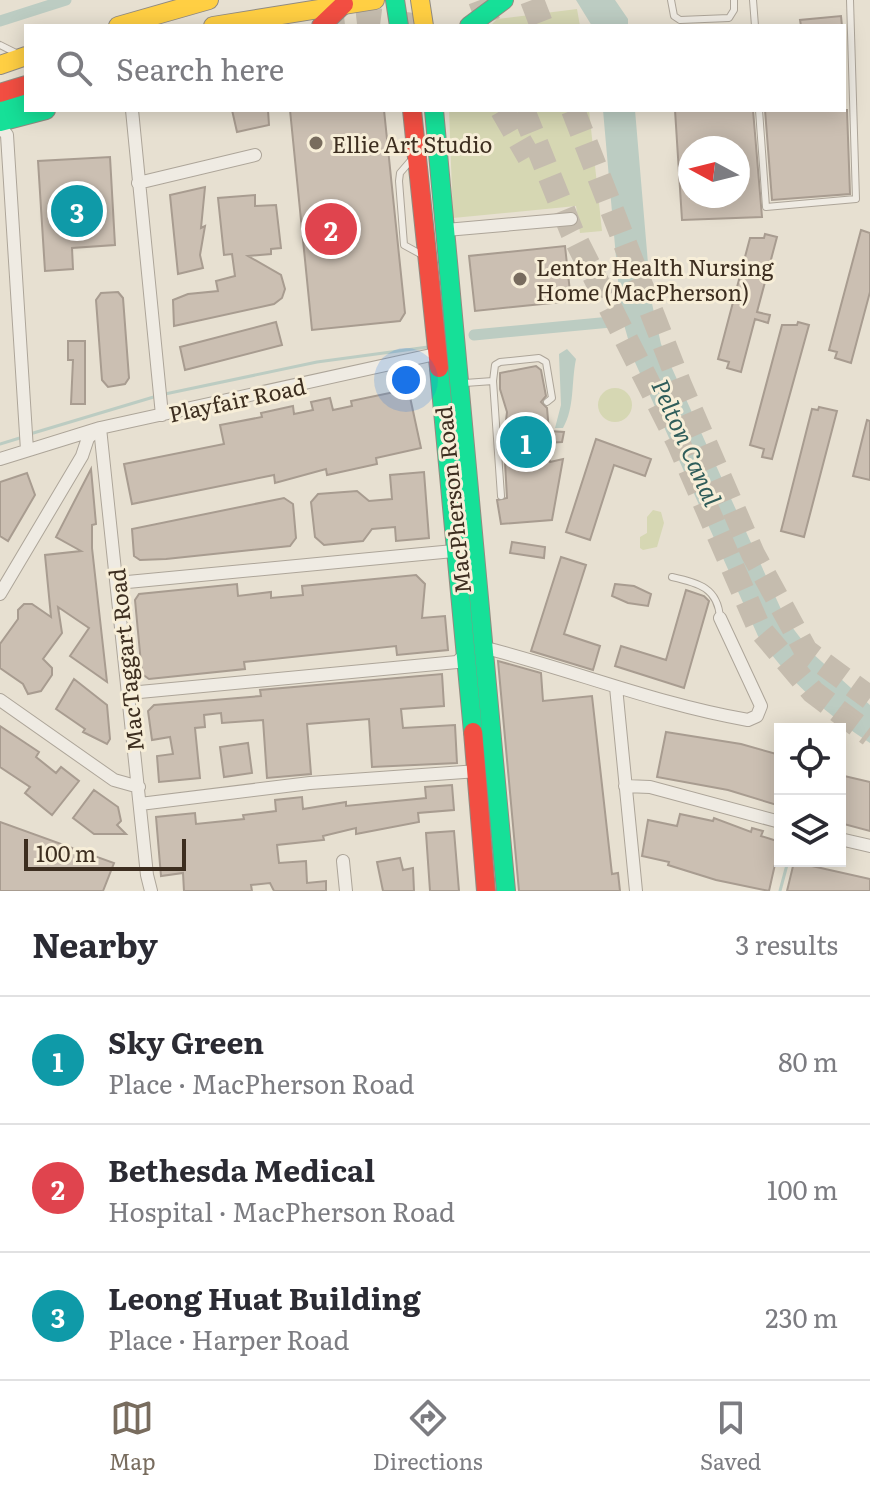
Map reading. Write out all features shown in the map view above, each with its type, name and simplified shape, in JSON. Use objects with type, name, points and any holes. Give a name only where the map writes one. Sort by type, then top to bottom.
[{"type":"main road","points":[[125,24],[209,0]]},
{"type":"main road","points":[[225,24],[375,0]]},
{"type":"main road","points":[[395,0],[399,24]]},
{"type":"main road","points":[[420,0],[424,24]]},
{"type":"main road","points":[[472,24],[504,0]]},
{"type":"main road","points":[[323,24],[344,4]]},
{"type":"main road","points":[[0,65],[24,57]]},
{"type":"main road","points":[[0,93],[24,86]]},
{"type":"main road","points":[[0,108],[24,102]]},
{"type":"main road","points":[[0,124],[39,112]]},
{"type":"main road","name":"MacPherson Road","points":[[412,112],[438,355],[466,550],[486,651],[506,891]]},
{"type":"main road","name":"MacPherson Road","points":[[434,112],[461,383],[467,653],[486,891]]},
{"type":"street","points":[[132,112],[161,402]]},
{"type":"street","points":[[0,124],[7,135],[5,180],[27,446]]},
{"type":"street","points":[[138,183],[255,155]]},
{"type":"street","points":[[446,230],[571,219]]},
{"type":"street","points":[[438,355],[449,340],[455,322]]},
{"type":"street","name":"Playfair Road","points":[[0,459],[27,446],[100,428],[161,402],[438,355]]},
{"type":"street","points":[[0,594],[82,456],[88,438],[100,428]]},
{"type":"street","name":"MacTaggart Road","points":[[100,428],[151,891]]},
{"type":"street","points":[[82,456],[102,445]]},
{"type":"street","points":[[117,583],[466,550]]},
{"type":"street","points":[[486,651],[694,711],[748,720],[757,716],[761,706],[720,618]]},
{"type":"street","points":[[129,693],[457,662],[467,653]]},
{"type":"street","points":[[611,686],[636,891]]},
{"type":"street","points":[[0,700],[114,780],[139,787]]},
{"type":"street","points":[[140,804],[310,783],[478,771]]},
{"type":"street","points":[[625,786],[650,787],[774,820]]},
{"type":"street","points":[[846,840],[870,846]]},
{"type":"street","points":[[343,861],[346,891]]},
{"type":"lane","points":[[671,0],[674,16],[680,20],[729,18],[734,10],[734,0]]},
{"type":"lane","points":[[753,0],[755,24]]},
{"type":"lane","points":[[759,112],[766,207],[856,199],[850,0]]},
{"type":"lane","points":[[0,45],[24,57]]},
{"type":"lane","points":[[501,496],[493,381],[495,365],[539,358],[546,362],[552,398],[547,402]]},
{"type":"lane","points":[[461,383],[493,381]]},
{"type":"lane","points":[[672,577],[703,585],[717,598],[720,618]]},
{"type":"green space","points":[[577,9],[580,24],[492,24],[497,19]]},
{"type":"green space","points":[[449,112],[589,112],[602,231],[580,233],[576,206],[453,218]]},
{"type":"green space","points":[[615,388],[627,393],[632,405],[627,417],[615,422],[603,417],[598,405],[603,393]]},
{"type":"green space","points":[[653,510],[661,512],[664,523],[657,547],[643,550],[640,548],[640,537],[647,533],[647,517]]},
{"type":"water","points":[[576,0],[615,0],[628,19],[628,24],[591,24]]},
{"type":"water","name":"Pelton Canal","points":[[603,112],[635,112],[651,299],[661,344],[785,618],[812,653],[870,705],[870,743],[809,695],[758,636],[634,360],[621,314]]},
{"type":"water","points":[[567,349],[576,359],[571,403],[563,428],[555,428],[561,405],[559,354]]},
{"type":"building","points":[[841,16],[842,24],[801,24],[800,20]]},
{"type":"building","points":[[847,110],[850,194],[772,200],[765,112]]},
{"type":"building","points":[[232,112],[268,112],[269,125],[237,132]]},
{"type":"building","points":[[290,112],[384,112],[405,313],[400,321],[312,330]]},
{"type":"building","points":[[675,112],[753,112],[762,217],[682,220],[681,208],[750,208],[750,136],[678,136],[678,157]]},
{"type":"building","points":[[110,157],[115,245],[72,248],[73,269],[45,271],[38,161]]},
{"type":"building","points":[[205,187],[201,228],[205,226],[200,255],[203,268],[178,274],[170,195]]},
{"type":"building","points":[[255,195],[255,206],[276,205],[281,248],[271,249],[271,254],[248,256],[281,275],[285,289],[282,298],[274,304],[174,326],[173,300],[188,294],[218,291],[216,281],[235,276],[232,254],[224,255],[218,198]]},
{"type":"building","points":[[861,230],[870,233],[870,292],[851,363],[835,358],[837,352],[829,350]]},
{"type":"building","points":[[765,234],[777,237],[757,312],[770,315],[768,323],[755,319],[741,372],[727,368],[729,362],[718,359],[750,238],[764,238]]},
{"type":"building","name":"Lentor Health Nursing Home (MacPherson)","points":[[565,246],[571,301],[475,311],[469,256]]},
{"type":"building","points":[[118,292],[123,298],[129,378],[125,384],[108,387],[102,380],[96,300],[101,293]]},
{"type":"building","points":[[276,322],[282,345],[185,370],[180,347]]},
{"type":"building","points":[[798,322],[809,325],[772,459],[762,457],[764,449],[750,445],[782,325],[797,325]]},
{"type":"building","points":[[68,341],[85,341],[85,404],[71,404],[73,360],[68,360]]},
{"type":"building","points":[[536,366],[541,370],[546,396],[541,402],[547,408],[549,431],[564,432],[562,442],[545,443],[550,462],[563,459],[552,520],[501,524],[497,500],[507,498],[505,462],[508,451],[504,438],[507,412],[500,389],[500,373]]},
{"type":"building","points":[[399,391],[410,397],[421,448],[376,458],[377,464],[327,475],[326,469],[275,483],[274,475],[132,504],[124,464],[224,444],[220,425],[262,417],[261,413],[293,406],[294,414],[313,410],[311,402],[330,398],[333,410],[352,406],[351,401]]},
{"type":"building","points":[[819,407],[837,411],[804,537],[781,531],[812,409],[818,410]]},
{"type":"building","points":[[867,420],[870,421],[870,480],[853,476]]},
{"type":"building","points":[[596,439],[651,459],[645,476],[614,465],[590,540],[566,532]]},
{"type":"building","points":[[91,469],[96,524],[92,525],[92,548],[107,682],[70,656],[89,628],[58,607],[62,633],[43,659],[52,668],[52,675],[41,691],[28,694],[23,684],[0,668],[0,644],[18,619],[18,610],[24,604],[32,604],[51,617],[45,555],[81,551],[56,537]]},
{"type":"building","points":[[424,472],[429,538],[396,541],[395,527],[372,529],[363,541],[324,545],[315,537],[311,502],[318,494],[357,491],[369,501],[392,499],[390,475]]},
{"type":"building","points":[[27,473],[35,495],[8,541],[0,536],[0,482]]},
{"type":"building","points":[[284,498],[293,504],[296,538],[290,546],[166,559],[140,560],[134,556],[132,529]]},
{"type":"building","points":[[512,542],[545,547],[544,558],[510,553]]},
{"type":"building","points":[[561,557],[586,565],[564,634],[600,646],[593,670],[531,651]]},
{"type":"building","points":[[416,575],[425,584],[422,618],[445,616],[448,650],[397,655],[396,646],[244,662],[245,669],[149,679],[142,674],[135,600],[139,594],[237,584],[238,596],[271,592],[271,598],[303,595],[302,586]]},
{"type":"building","points":[[615,584],[634,586],[651,594],[648,606],[628,603],[612,596]]},
{"type":"building","points":[[686,590],[709,601],[684,688],[615,666],[621,646],[666,660]]},
{"type":"building","points":[[498,661],[541,673],[543,701],[592,696],[612,874],[618,873],[620,891],[519,891]]},
{"type":"building","points":[[442,674],[444,706],[401,709],[403,728],[455,725],[457,763],[372,767],[369,719],[307,724],[311,774],[267,778],[263,720],[222,723],[221,713],[204,715],[205,727],[195,728],[200,778],[159,782],[157,756],[173,754],[170,737],[152,740],[148,711],[154,705],[261,696],[260,690]]},
{"type":"building","points":[[74,679],[107,705],[110,739],[107,744],[83,732],[85,729],[56,709]]},
{"type":"building","points":[[0,726],[39,752],[36,757],[56,773],[61,767],[79,781],[52,815],[25,793],[30,787],[0,767]]},
{"type":"building","points":[[666,732],[741,744],[774,753],[774,804],[728,790],[657,777]]},
{"type":"building","points":[[248,743],[252,773],[224,777],[220,747]]},
{"type":"building","points":[[846,776],[870,782],[870,831],[846,825]]},
{"type":"building","points":[[452,785],[454,810],[418,813],[419,822],[356,834],[356,828],[323,836],[324,840],[277,845],[279,863],[306,861],[307,883],[326,881],[326,891],[274,891],[270,883],[251,885],[252,891],[184,891],[183,873],[161,876],[156,817],[195,813],[196,824],[244,819],[243,815],[276,811],[275,800],[302,797],[303,809],[346,802],[346,806],[426,798],[425,787]]},
{"type":"building","points":[[94,790],[118,807],[121,821],[117,825],[126,834],[94,834],[73,818]]},
{"type":"building","points":[[680,814],[713,821],[714,818],[751,832],[752,828],[763,831],[761,836],[774,840],[774,867],[769,891],[716,880],[668,865],[669,862],[642,856],[648,820],[677,826]]},
{"type":"building","points":[[0,822],[114,863],[103,891],[0,891]]},
{"type":"building","points":[[454,831],[459,891],[430,891],[426,833]]},
{"type":"building","points":[[400,858],[403,870],[413,868],[414,891],[383,891],[377,862]]},
{"type":"building","points":[[793,867],[816,867],[870,879],[870,891],[787,891]]},
{"type":"waterway","points":[[0,21],[66,0]]},
{"type":"waterway","points":[[474,335],[611,322]]},
{"type":"waterway","points":[[165,394],[317,362],[428,347]]},
{"type":"waterway","points":[[30,434],[157,396]]},
{"type":"waterway","points":[[0,444],[23,437]]},
{"type":"waterway","points":[[780,891],[786,867]]},
{"type":"tunnel","points":[[480,0],[489,24]]},
{"type":"tunnel","points":[[532,0],[541,24]]},
{"type":"tunnel","points":[[339,24],[375,20],[406,24]]},
{"type":"tunnel","points":[[503,112],[529,157]]},
{"type":"tunnel","points":[[524,112],[572,232],[678,442],[759,628],[813,692],[870,735]]},
{"type":"tunnel","points":[[574,112],[680,385],[753,554],[806,651],[870,698]]},
{"type":"traffic: fast","points":[[395,0],[399,24]]},
{"type":"traffic: fast","points":[[472,24],[504,0]]},
{"type":"traffic: fast","points":[[0,108],[24,102]]},
{"type":"traffic: fast","points":[[0,122],[38,112]]},
{"type":"traffic: fast","points":[[434,112],[506,891]]},
{"type":"traffic: fast","points":[[439,368],[473,732]]},
{"type":"traffic: slow","points":[[125,24],[209,0]]},
{"type":"traffic: slow","points":[[225,24],[375,0]]},
{"type":"traffic: slow","points":[[420,0],[424,24]]},
{"type":"traffic: slow","points":[[0,65],[24,57]]},
{"type":"traffic: jam","points":[[323,24],[344,4]]},
{"type":"traffic: jam","points":[[0,93],[24,86]]},
{"type":"traffic: jam","points":[[412,112],[439,368]]},
{"type":"traffic: jam","points":[[473,732],[486,891]]},
{"type":"place","name":"Ellie Art Studio","points":[[316,143]]},
{"type":"place","name":"Leong Huat Building","points":[[77,211]]},
{"type":"place","name":"Bethesda Medical","points":[[331,229]]},
{"type":"place","name":"Lentor Health Nursing Home (MacPherson)","points":[[520,279]]},
{"type":"place","name":"Sky Green","points":[[526,442]]}]
